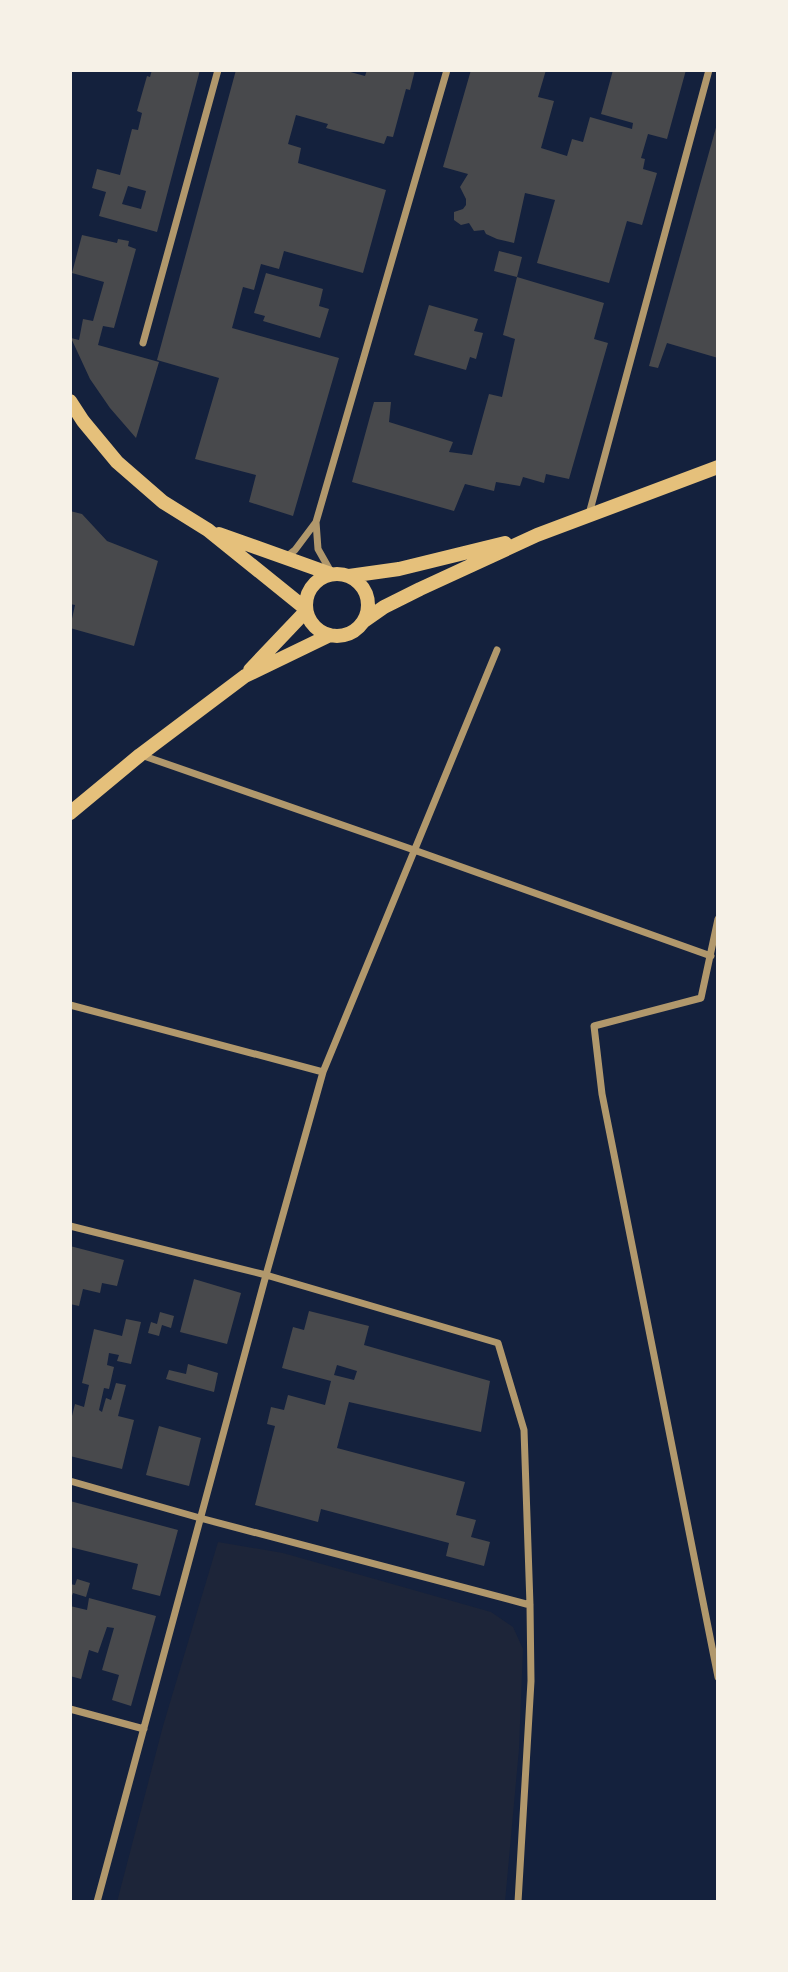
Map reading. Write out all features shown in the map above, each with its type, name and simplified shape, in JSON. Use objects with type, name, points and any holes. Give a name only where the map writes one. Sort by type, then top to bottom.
[{"type":"main road","points":[[70,401],[82,421],[117,462],[163,502],[208,530],[306,610],[317,629],[330,635]]},
{"type":"main road","points":[[245,676],[330,635],[353,631],[384,607],[537,535],[718,467]]},
{"type":"main road","points":[[208,530],[332,574],[349,576],[399,569],[537,535]]},
{"type":"main road","points":[[70,813],[140,755],[245,676],[306,610],[306,601],[312,586],[324,576],[332,574]]},
{"type":"main road","points":[[349,576],[367,595],[364,621]]},
{"type":"street","points":[[143,343],[218,70]]},
{"type":"street","points":[[332,574],[318,549],[316,522],[447,70]]},
{"type":"street","points":[[589,514],[709,70]]},
{"type":"street","points":[[285,558],[295,550],[316,522]]},
{"type":"street","points":[[97,1902],[323,1072],[497,650]]},
{"type":"street","points":[[140,755],[711,956]]},
{"type":"street","points":[[718,919],[701,998],[594,1026],[602,1094],[718,1676]]},
{"type":"street","points":[[70,1005],[323,1072]]},
{"type":"street","points":[[70,1226],[266,1275],[498,1343],[524,1430],[531,1681],[518,1902]]},
{"type":"street","points":[[70,1481],[530,1605]]},
{"type":"street","points":[[70,1709],[144,1729]]},
{"type":"shaded area","points":[[218,1542],[283,1553],[491,1612],[513,1627],[523,1649],[519,1749],[505,1902],[117,1902],[163,1726]]},
{"type":"building","points":[[152,70],[200,70],[157,232],[99,216],[106,192],[92,188],[97,169],[120,175],[132,129],[138,130],[142,113],[137,111],[147,76],[150,77]],"holes":[[[128,186],[146,191],[141,209],[122,204]]]},
{"type":"building","points":[[236,70],[343,70],[365,76],[367,70],[415,70],[410,90],[406,89],[393,137],[387,136],[384,144],[326,128],[328,124],[296,115],[288,144],[301,148],[298,163],[386,190],[363,273],[284,251],[279,269],[261,264],[254,290],[243,287],[232,328],[339,358],[293,516],[249,502],[256,475],[195,459],[219,378],[157,360]]},
{"type":"building","points":[[471,70],[546,70],[538,97],[554,101],[541,148],[567,156],[572,139],[583,142],[590,117],[632,129],[633,123],[601,114],[613,70],[686,70],[667,139],[648,134],[641,158],[645,159],[643,169],[657,173],[642,225],[627,221],[609,283],[537,263],[555,200],[525,193],[514,243],[497,239],[486,234],[484,230],[474,231],[469,223],[461,225],[454,220],[454,212],[466,205],[460,187],[468,174],[443,167]]},
{"type":"building","points":[[717,124],[718,358],[667,343],[658,368],[649,366]]},
{"type":"building","points":[[82,235],[117,243],[118,239],[129,241],[128,246],[136,249],[114,328],[103,326],[98,345],[159,362],[136,438],[90,379],[71,338],[79,340],[83,319],[93,321],[104,282],[72,273]]},
{"type":"building","points":[[499,251],[522,257],[517,277],[494,271]]},
{"type":"building","points":[[266,273],[323,289],[319,306],[329,309],[320,338],[263,321],[265,316],[254,313]]},
{"type":"building","points":[[517,277],[604,303],[594,339],[608,343],[569,479],[546,474],[544,483],[523,477],[520,486],[496,482],[494,491],[465,484],[454,511],[352,482],[374,402],[391,402],[389,422],[453,442],[449,452],[472,455],[489,394],[502,397],[515,339],[503,335]]},
{"type":"building","points":[[429,305],[478,319],[474,331],[483,333],[476,359],[470,357],[466,370],[414,355]]},
{"type":"building","points":[[70,511],[82,514],[107,541],[158,561],[134,646],[70,628],[75,605],[70,604]]},
{"type":"building","points":[[70,1246],[124,1260],[117,1286],[102,1283],[100,1293],[83,1289],[79,1306],[70,1304]]},
{"type":"building","points":[[194,1279],[241,1293],[227,1344],[180,1332]]},
{"type":"building","points":[[309,1311],[369,1326],[364,1345],[490,1381],[481,1432],[349,1402],[337,1448],[465,1482],[456,1515],[476,1520],[471,1537],[490,1542],[484,1566],[446,1556],[449,1543],[321,1509],[318,1522],[255,1505],[275,1426],[267,1424],[271,1407],[284,1410],[288,1395],[325,1405],[331,1381],[282,1368],[293,1327],[304,1330]],"holes":[[[337,1365],[357,1371],[354,1380],[334,1375]]]},
{"type":"building","points":[[160,1312],[174,1316],[171,1328],[162,1325],[159,1336],[148,1333],[151,1322],[157,1324]]},
{"type":"building","points":[[126,1319],[141,1322],[131,1364],[117,1361],[119,1355],[109,1353],[107,1365],[114,1367],[109,1389],[104,1388],[99,1410],[102,1412],[106,1398],[111,1400],[116,1383],[126,1385],[118,1416],[134,1420],[122,1469],[70,1456],[70,1424],[75,1404],[84,1407],[89,1385],[82,1383],[94,1329],[122,1336]]},
{"type":"building","points":[[188,1364],[218,1373],[214,1392],[166,1379],[169,1370],[186,1374]]},
{"type":"building","points":[[159,1426],[201,1438],[189,1486],[146,1475]]},
{"type":"building","points":[[70,1501],[178,1530],[160,1596],[132,1589],[138,1564],[70,1547]]},
{"type":"building","points":[[77,1579],[90,1583],[86,1597],[73,1593],[70,1601],[70,1584],[75,1585]]},
{"type":"building","points":[[89,1598],[156,1616],[131,1706],[112,1700],[119,1675],[102,1670],[114,1628],[107,1627],[98,1653],[89,1650],[81,1679],[70,1676],[70,1606],[87,1610]]}]
